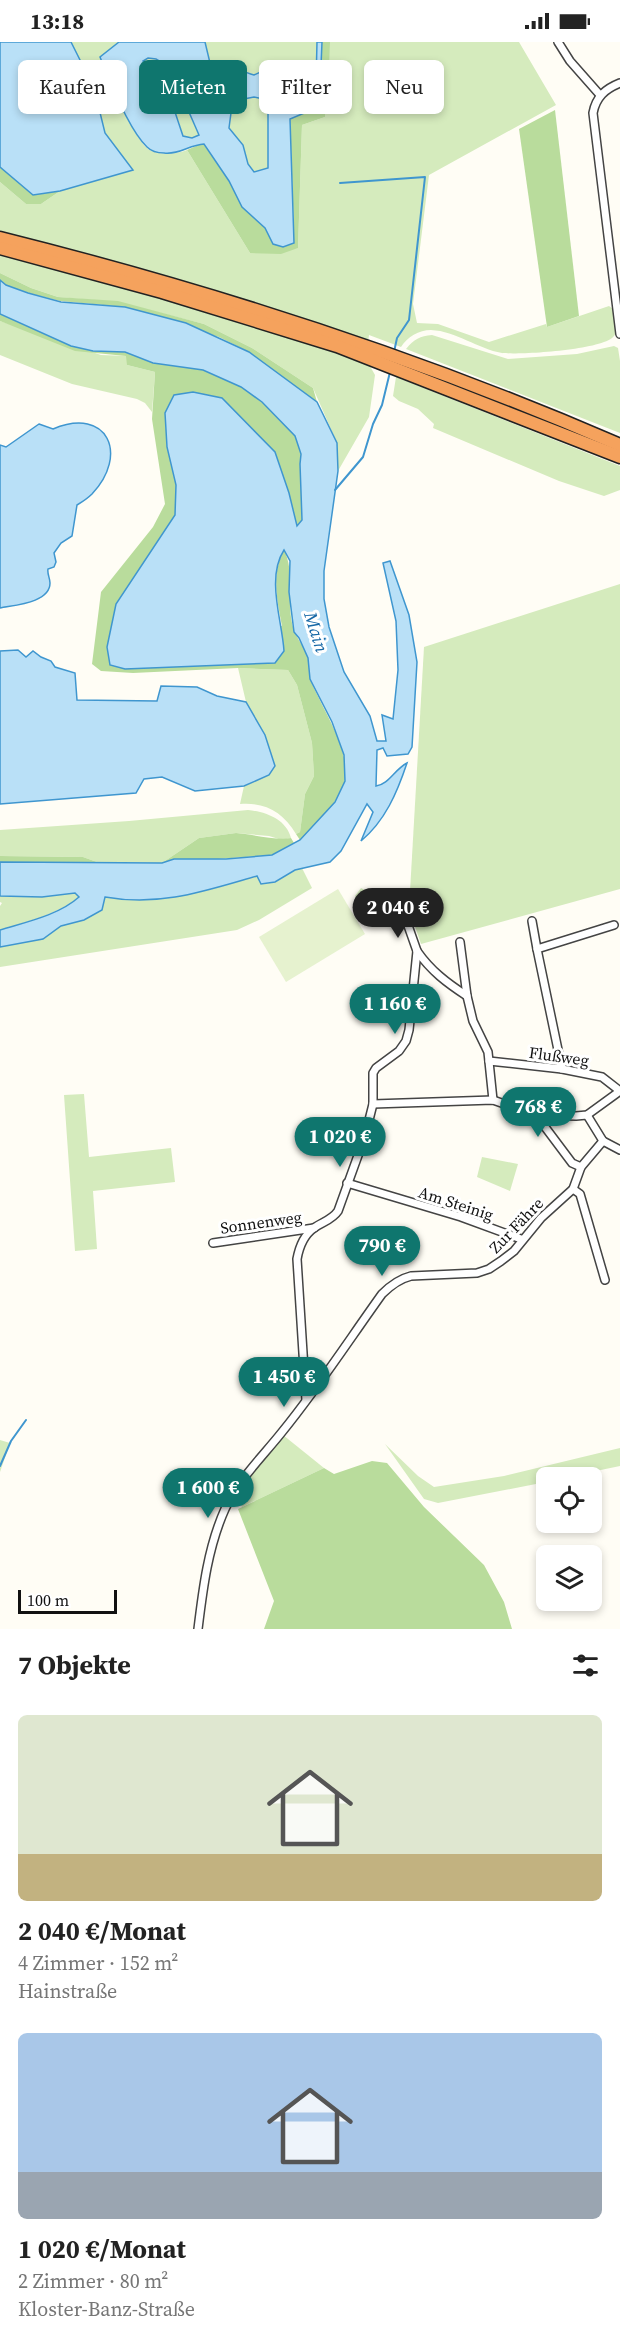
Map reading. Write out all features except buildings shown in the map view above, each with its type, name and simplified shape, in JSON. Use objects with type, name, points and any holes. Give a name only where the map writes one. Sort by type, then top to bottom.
[{"type":"highway","points":[[0,238],[252,308],[617,450]]},
{"type":"highway","points":[[0,248],[151,289],[420,372]]},
{"type":"street","points":[[558,42],[599,97]]},
{"type":"street","points":[[620,83],[608,88],[599,97],[593,113],[620,334]]},
{"type":"street","points":[[405,917],[417,951],[427,965],[445,982],[467,996]]},
{"type":"street","points":[[532,921],[562,1069]]},
{"type":"street","points":[[537,949],[614,925]]},
{"type":"street","points":[[460,942],[467,996],[473,1021],[483,1040],[489,1061],[493,1100]]},
{"type":"street","points":[[306,1400],[297,1259],[302,1243],[314,1228],[335,1215],[364,1136],[373,1104],[373,1073],[399,1051],[406,1041],[416,980],[417,951]]},
{"type":"street","name":"Flußweg","points":[[489,1061],[562,1069],[602,1077],[618,1095]]},
{"type":"street","points":[[373,1104],[493,1100],[536,1115],[560,1116],[587,1114],[618,1095]]},
{"type":"street","points":[[587,1114],[603,1141],[620,1150]]},
{"type":"street","points":[[536,1115],[572,1162],[581,1167]]},
{"type":"street","name":"Zur Fähre","points":[[198,1629],[203,1582],[216,1533],[226,1507],[382,1294],[391,1285],[411,1276],[457,1275],[489,1269],[514,1251],[521,1239],[573,1189],[581,1167],[603,1141]]},
{"type":"street","name":"Am Steinig","points":[[347,1183],[461,1217],[521,1239]]},
{"type":"street","points":[[573,1189],[580,1194],[605,1280]]},
{"type":"street","name":"Sonnenweg","points":[[213,1243],[314,1228]]},
{"type":"green space","points":[[71,42],[119,42],[100,57],[101,60],[80,60]]},
{"type":"green space","points":[[205,42],[317,42],[317,60],[259,60],[259,73],[254,75],[247,72],[247,60],[209,60]]},
{"type":"green space","points":[[322,42],[330,42],[330,60],[321,60]]},
{"type":"green space","points":[[330,42],[519,42],[556,105],[429,175],[413,304],[417,323],[438,324],[489,342],[546,324],[547,327],[609,306],[613,309],[616,327],[614,336],[607,341],[579,348],[502,353],[440,331],[427,330],[418,333],[401,347],[369,335],[366,359],[375,375],[369,417],[338,471],[337,443],[313,388],[252,348],[204,324],[118,302],[58,297],[31,288],[0,273],[0,182],[26,204],[41,204],[60,191],[133,170],[105,133],[100,114],[126,114],[141,141],[151,151],[167,154],[187,150],[250,253],[298,248],[302,125],[325,117],[325,114],[352,114],[352,60],[330,60]]},
{"type":"green space","points":[[148,57],[159,60],[144,60]]},
{"type":"green space","points":[[247,98],[259,98],[259,114],[268,114],[268,168],[254,172],[248,164],[243,145],[229,128],[231,114],[247,114]]},
{"type":"green space","points":[[555,110],[579,316],[547,327],[519,129]]},
{"type":"green space","points":[[175,114],[190,114],[200,135],[192,138],[183,136]]},
{"type":"green space","points":[[295,114],[325,114],[325,117],[302,125],[298,248],[281,254],[250,253],[187,150],[203,143],[229,181],[242,206],[265,228],[273,244],[294,232],[290,119]]},
{"type":"green space","points":[[0,167],[33,195],[60,191],[41,204],[26,204],[0,182]]},
{"type":"green space","points":[[0,273],[31,288],[58,297],[118,301],[204,324],[252,348],[313,388],[317,402],[249,352],[219,337],[125,307],[60,301],[28,293],[6,285],[0,280]]},
{"type":"green space","points":[[0,314],[71,346],[94,351],[125,352],[153,363],[203,370],[241,387],[262,402],[295,436],[301,453],[302,520],[297,526],[275,452],[222,398],[174,395],[165,413],[167,447],[176,485],[175,515],[116,604],[282,626],[276,578],[284,550],[288,559],[290,579],[291,620],[308,658],[311,681],[341,745],[346,772],[344,783],[336,799],[300,840],[296,834],[300,832],[305,794],[314,776],[312,743],[297,685],[288,670],[238,668],[133,673],[101,671],[92,664],[101,592],[153,527],[165,504],[152,419],[155,372],[127,365],[126,356],[75,351],[0,321]]},
{"type":"green space","points":[[0,321],[101,355],[127,356],[127,365],[155,372],[152,412],[145,403],[137,399],[72,384],[0,355]]},
{"type":"green space","points":[[432,335],[508,359],[577,354],[614,346],[618,348],[620,433],[406,349],[418,339]]},
{"type":"green space","points":[[396,377],[620,466],[620,490],[604,496],[559,481],[433,428],[434,424],[418,409],[393,396]]},
{"type":"green space","points":[[620,584],[620,889],[421,944],[409,909],[424,647]]},
{"type":"green space","points":[[238,668],[288,670],[297,685],[312,743],[314,776],[305,794],[300,832],[296,834],[279,814],[272,810],[257,805],[240,804],[244,786],[269,775],[265,735],[246,702]]},
{"type":"green space","points":[[248,810],[280,821],[291,838],[282,840],[269,836],[236,833],[199,838],[162,863],[97,862],[83,857],[0,856],[0,830]]},
{"type":"green space","points":[[236,833],[291,838],[294,843],[272,855],[162,863],[199,838]]},
{"type":"green space","points":[[0,856],[83,857],[97,862],[0,862]]},
{"type":"green space","points":[[302,868],[312,888],[259,920],[237,930],[0,967],[0,947],[43,939],[61,926],[84,920],[105,897],[124,900],[163,899],[201,892],[257,876],[261,884],[275,882]]},
{"type":"green space","points":[[361,888],[393,916],[379,926],[355,896]]},
{"type":"green space","points":[[338,889],[365,934],[286,982],[259,937]]},
{"type":"green space","points":[[75,893],[79,897],[61,908],[0,930],[2,903],[0,896],[42,897]]},
{"type":"green space","points":[[84,1094],[89,1157],[171,1148],[175,1182],[93,1191],[97,1249],[75,1251],[64,1095]]},
{"type":"green space","points":[[482,1157],[518,1164],[510,1191],[477,1177]]},
{"type":"green space","points":[[283,1435],[324,1468],[242,1507],[237,1493]]},
{"type":"green space","points":[[0,1440],[10,1443],[0,1472]]},
{"type":"green space","points":[[385,1444],[418,1476],[434,1487],[504,1476],[536,1468],[536,1484],[438,1503],[424,1499]]},
{"type":"green space","points":[[620,1448],[620,1466],[602,1470],[602,1467],[541,1467]]},
{"type":"green space","points":[[372,1461],[387,1463],[424,1507],[484,1565],[504,1602],[512,1629],[264,1629],[274,1601],[238,1509],[324,1468],[334,1474]]},
{"type":"water","points":[[0,42],[71,42],[80,60],[18,60],[18,114],[100,114],[105,133],[133,170],[60,191],[33,195],[0,167]]},
{"type":"water","points":[[119,42],[205,42],[209,60],[148,58],[139,60],[139,114],[176,114],[183,136],[192,138],[199,135],[190,114],[231,114],[229,128],[243,145],[248,164],[254,172],[268,168],[268,114],[302,114],[290,119],[294,243],[283,247],[273,244],[265,228],[242,207],[229,181],[204,144],[169,153],[150,150],[140,139],[125,114],[127,114],[127,60],[101,60],[100,57]]},
{"type":"water","points":[[317,42],[322,42],[321,60],[317,60]]},
{"type":"water","points":[[247,72],[254,75],[259,73],[259,98],[247,98]]},
{"type":"water","name":"Main","points":[[0,280],[6,285],[28,293],[61,302],[125,307],[186,323],[249,352],[317,402],[337,443],[338,471],[324,571],[324,599],[329,627],[344,672],[370,716],[377,741],[386,741],[382,715],[393,719],[398,670],[396,621],[383,563],[390,561],[409,615],[417,662],[412,747],[408,754],[387,756],[383,748],[377,750],[376,786],[384,783],[407,763],[399,785],[377,825],[361,841],[373,812],[367,804],[341,851],[330,862],[295,870],[275,882],[261,884],[257,876],[201,892],[164,899],[125,900],[105,897],[102,910],[84,920],[61,926],[43,939],[0,947],[0,930],[62,909],[79,897],[75,893],[42,897],[0,896],[0,862],[162,863],[174,859],[226,859],[272,855],[300,840],[335,802],[345,781],[344,755],[332,722],[310,679],[308,658],[294,632],[289,592],[290,561],[284,550],[276,573],[276,599],[284,651],[275,663],[125,669],[110,665],[107,647],[116,604],[175,515],[176,485],[167,447],[165,413],[174,395],[193,392],[222,398],[275,452],[297,526],[302,520],[301,454],[295,436],[262,402],[241,387],[203,370],[153,363],[125,352],[93,351],[71,346],[0,314]]},
{"type":"water","points":[[39,424],[53,429],[72,424],[88,424],[99,429],[107,438],[110,450],[109,464],[103,479],[92,494],[77,505],[72,536],[61,543],[54,553],[56,562],[54,567],[48,569],[50,583],[48,590],[38,599],[30,602],[0,608],[0,445],[6,447]]},
{"type":"water","points":[[18,650],[26,657],[33,651],[51,661],[55,667],[75,673],[77,700],[157,701],[161,686],[197,687],[217,696],[246,702],[265,735],[275,766],[269,775],[244,786],[195,791],[162,777],[144,779],[136,793],[0,804],[0,651]]},
{"type":"waterway","points":[[340,183],[425,177],[409,320],[397,338],[394,352]]},
{"type":"waterway","points":[[335,490],[363,457],[373,424],[382,405],[390,372]]},
{"type":"waterway","points":[[0,1466],[11,1441],[26,1420]]}]
